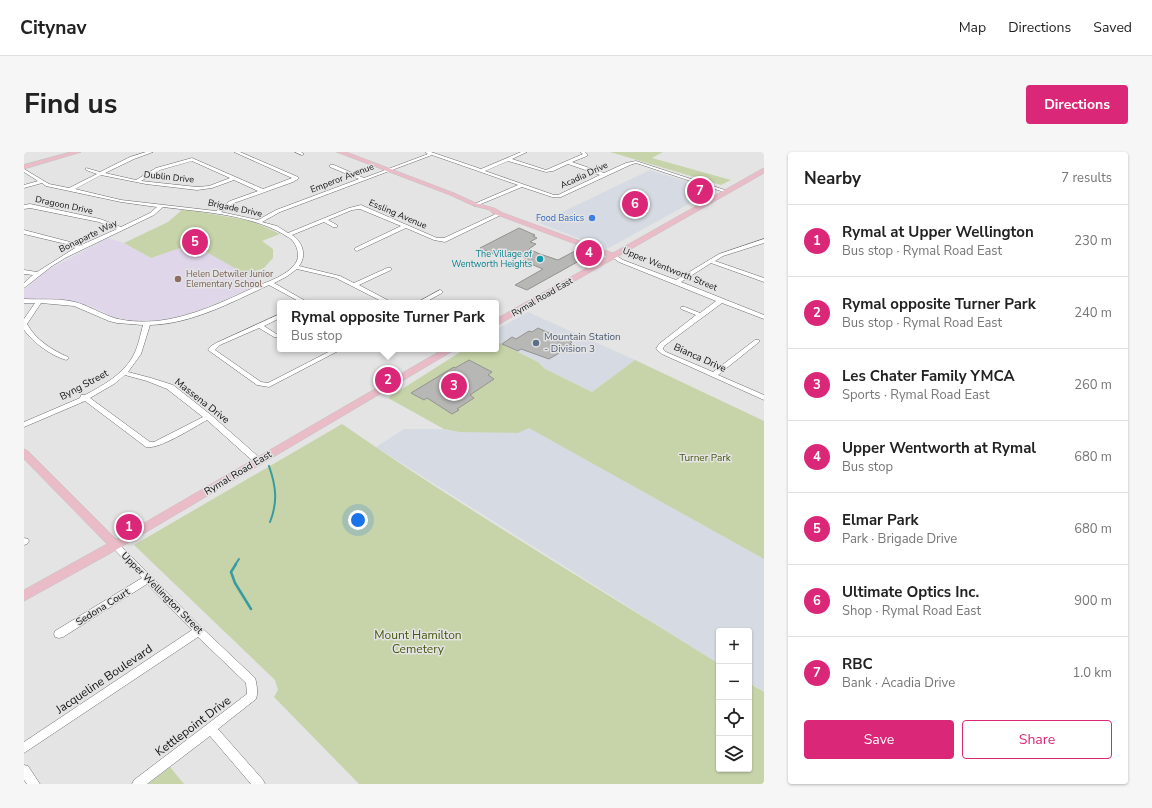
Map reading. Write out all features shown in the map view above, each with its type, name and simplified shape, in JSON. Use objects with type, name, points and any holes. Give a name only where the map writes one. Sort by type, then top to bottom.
[{"type":"main road","points":[[24,168],[78,152]]},
{"type":"main road","name":"Upper Wentworth Street","points":[[339,152],[452,194],[483,209],[568,240],[575,245],[610,256]]},
{"type":"main road","name":"Rymal Road East","points":[[499,321],[610,256],[764,170]]},
{"type":"main road","name":"Rymal Road East","points":[[24,596],[115,545],[446,352]]},
{"type":"main road","name":"Upper Wellington Street","points":[[24,454],[115,545]]},
{"type":"street","points":[[71,189],[132,158],[151,152]]},
{"type":"street","points":[[216,213],[232,202],[291,182],[296,178],[236,152]]},
{"type":"street","points":[[297,152],[302,154]]},
{"type":"street","points":[[480,170],[525,152]]},
{"type":"street","points":[[508,159],[546,170],[569,163],[585,155],[582,152]]},
{"type":"street","name":"Emperor Avenue","points":[[260,222],[278,211],[429,153]]},
{"type":"street","name":"Acadia Drive","points":[[429,153],[551,195],[559,196],[628,164],[636,162],[726,191]]},
{"type":"street","points":[[138,181],[158,169],[192,159],[262,191]]},
{"type":"street","points":[[569,163],[604,175]]},
{"type":"street","points":[[332,166],[362,178]]},
{"type":"street","name":"Brigade Drive","points":[[24,168],[48,184],[121,201],[192,208],[260,222],[288,235],[296,242],[301,249],[300,259],[295,267]]},
{"type":"street","name":"Dublin Drive","points":[[88,168],[103,174],[138,181],[200,188],[212,186],[233,179]]},
{"type":"street","points":[[24,187],[43,181]]},
{"type":"street","points":[[476,205],[522,185]]},
{"type":"street","name":"Bonaparte Way","points":[[24,286],[37,274],[55,262],[152,214],[162,205]]},
{"type":"street","name":"Dragoon Drive","points":[[24,207],[30,206],[100,222],[123,229]]},
{"type":"street","name":"Essling Avenue","points":[[288,235],[351,209],[361,207],[436,239],[445,240],[500,214]]},
{"type":"street","points":[[324,220],[335,226]]},
{"type":"street","points":[[357,249],[406,226]]},
{"type":"street","points":[[24,232],[68,243],[81,249]]},
{"type":"street","points":[[677,282],[710,261],[731,250],[764,241]]},
{"type":"street","name":"Upper Wentworth Street","points":[[610,256],[764,317]]},
{"type":"street","points":[[710,261],[764,280]]},
{"type":"street","points":[[24,301],[74,304],[118,321],[147,323],[177,320],[192,316],[270,283],[295,267],[331,275],[384,300]]},
{"type":"street","points":[[354,285],[389,268]]},
{"type":"street","points":[[24,272],[37,274]]},
{"type":"street","points":[[270,283],[301,300]]},
{"type":"street","points":[[425,300],[440,292]]},
{"type":"street","name":"Bianca Drive","points":[[721,300],[660,345],[659,349],[664,353],[764,398]]},
{"type":"street","points":[[39,302],[24,324],[27,331],[66,358]]},
{"type":"street","points":[[683,308],[701,315]]},
{"type":"street","points":[[277,317],[212,347],[211,350],[262,386],[274,384],[334,352]]},
{"type":"street","name":"Byng Street","points":[[24,425],[108,385],[124,373],[136,357],[147,323]]},
{"type":"street","points":[[259,325],[276,336]]},
{"type":"street","points":[[714,375],[757,341]]},
{"type":"street","name":"Massena Drive","points":[[124,373],[149,379],[170,387],[208,417],[258,461]]},
{"type":"street","points":[[84,397],[149,446],[156,444],[208,417]]},
{"type":"street","name":"Upper Wellington Street","points":[[115,545],[199,631],[251,681]]},
{"type":"street","name":"Sedona Court","points":[[59,634],[148,579]]},
{"type":"street","name":"Jacqueline Boulevard","points":[[24,748],[199,631]]},
{"type":"street","name":"Kettlepoint Drive","points":[[138,784],[252,696],[251,681]]},
{"type":"street","points":[[210,729],[259,784]]},
{"type":"street","points":[[24,770],[34,784]]},
{"type":"shaded area","points":[[650,170],[714,190],[607,249],[539,223]]},
{"type":"shaded area","name":"Helen Detwiler Junior Elementary School","points":[[108,238],[124,243],[151,258],[192,244],[262,283],[196,312],[154,321],[132,321],[113,317],[91,306],[78,303],[24,299],[24,290],[45,271]]},
{"type":"shaded area","points":[[528,312],[635,360],[592,392],[545,369],[538,362],[499,342],[499,328]]},
{"type":"shaded area","points":[[529,427],[764,559],[764,692],[752,684],[752,628],[716,628],[716,662],[376,447],[404,429],[444,429],[459,432]]},
{"type":"green space","points":[[610,152],[663,152],[652,158],[731,180],[721,185]]},
{"type":"green space","points":[[183,209],[252,221],[280,234],[262,241],[273,249],[273,258],[264,268],[247,275],[192,244],[151,258],[124,243],[168,222]]},
{"type":"green space","name":"Turner Park","points":[[499,342],[538,362],[545,369],[592,392],[635,360],[764,421],[764,559],[529,428],[518,433],[459,432],[444,429],[388,398],[460,352],[499,352]]},
{"type":"green space","name":"Mount Hamilton Cemetery","points":[[342,424],[529,546],[716,662],[716,772],[752,772],[752,685],[764,692],[764,784],[359,784],[274,697],[278,690],[275,680],[134,545]]},
{"type":"green space","points":[[170,767],[184,784],[148,784]]},
{"type":"building","name":"The Village of Wentworth Heights","points":[[519,228],[535,235],[533,236],[537,238],[530,242],[536,244],[529,249],[540,254],[558,260],[575,251],[588,256],[527,290],[515,285],[543,269],[523,261],[526,258],[514,253],[510,252],[504,255],[499,253],[496,255],[480,248]]},
{"type":"building","name":"Mountain Station - Division 3","points":[[538,328],[572,342],[570,344],[574,346],[564,353],[561,352],[549,359],[521,349],[518,351],[502,344],[512,337],[516,339],[529,331],[532,332]]},
{"type":"building","points":[[469,360],[492,372],[488,375],[494,379],[470,395],[474,398],[452,414],[427,398],[424,400],[411,393],[454,367],[455,368]]},
{"type":"waterway","points":[[269,466],[275,487],[275,501],[273,515],[270,522]]},
{"type":"waterway","points":[[235,565],[239,559]]},
{"type":"waterway","points":[[236,564],[231,572],[235,583],[251,609]]},
{"type":"place","name":"RBC","points":[[700,191]]},
{"type":"place","name":"Ultimate Optics Inc.","points":[[635,204]]},
{"type":"place","name":"Food Basics","points":[[592,218]]},
{"type":"place","name":"Elmar Park","points":[[195,242]]},
{"type":"place","name":"Upper Wentworth at Rymal","points":[[589,253]]},
{"type":"place","name":"The Village of Wentworth Heights","points":[[540,259]]},
{"type":"place","name":"Helen Detwiler Junior Elementary School","points":[[178,279]]},
{"type":"place","name":"Mountain Station - Division 3","points":[[536,343]]},
{"type":"place","name":"Rymal opposite Turner Park","points":[[388,380]]},
{"type":"place","name":"Les Chater Family YMCA","points":[[454,386]]},
{"type":"place","name":"Rymal at Upper Wellington","points":[[129,527]]}]
